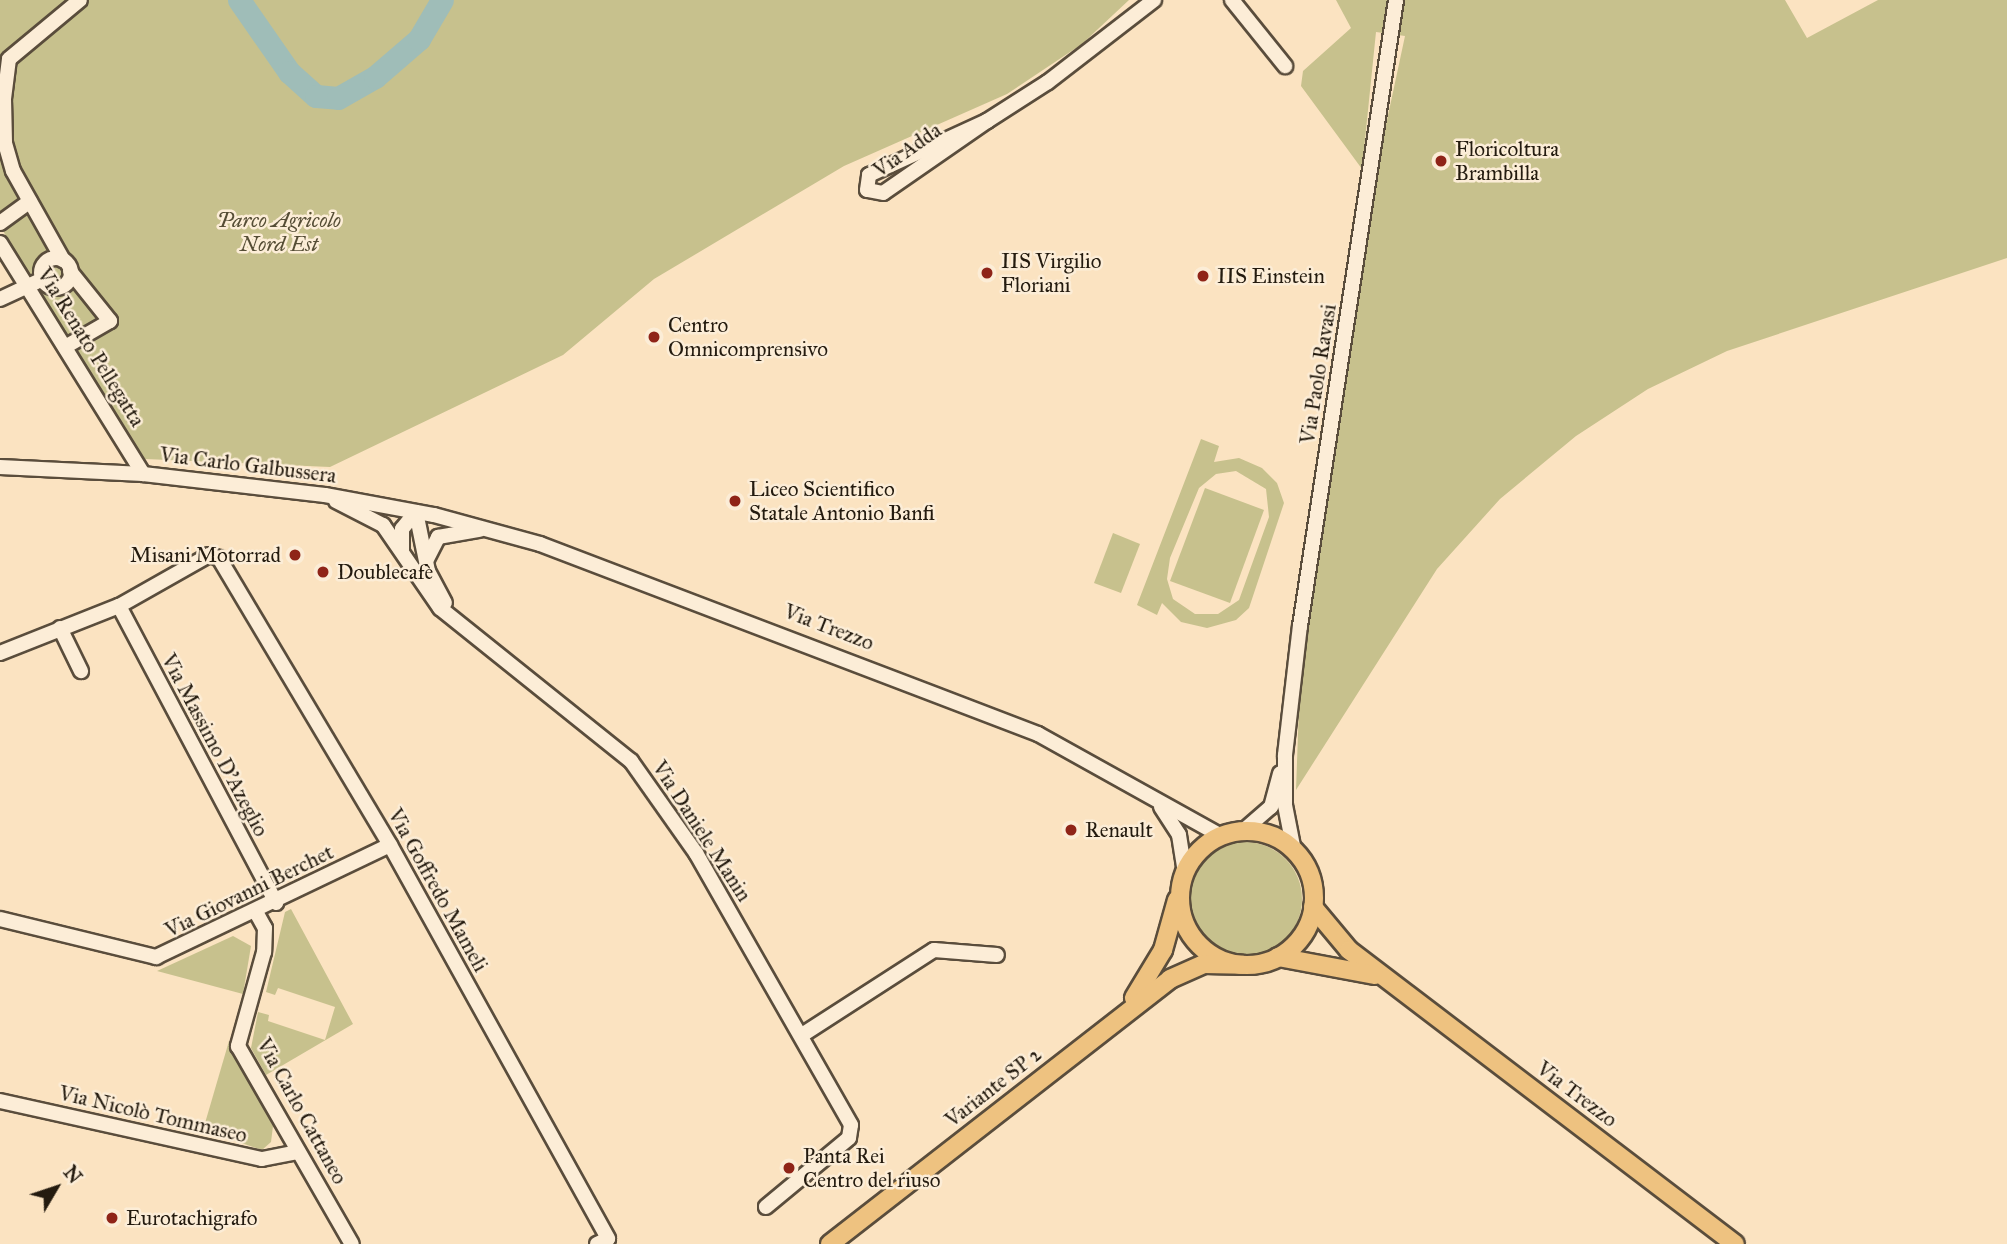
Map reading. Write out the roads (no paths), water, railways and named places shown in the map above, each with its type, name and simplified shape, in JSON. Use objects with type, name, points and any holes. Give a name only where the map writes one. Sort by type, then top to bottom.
[{"type":"main road","points":[[1242,831],[1278,839],[1294,851],[1310,876],[1313,907],[1306,930],[1278,957],[1243,965],[1208,953],[1194,940],[1185,923],[1183,879],[1197,853],[1221,836],[1242,831]]},
{"type":"main road","name":"Variante SP 2","points":[[1117,1016],[1153,970],[1183,879]]},
{"type":"main road","name":"Via Trezzo","points":[[1313,907],[1331,935],[1735,1244]]},
{"type":"main road","name":"Via Trezzo","points":[[1278,957],[1341,966],[1390,981]]},
{"type":"main road","name":"Variante SP 2","points":[[830,1244],[1117,1016],[1188,968],[1243,965]]},
{"type":"street","points":[[65,346],[110,321],[67,266],[30,201],[5,143],[9,59],[79,0]]},
{"type":"street","name":"Via Adda","points":[[987,121],[869,175],[867,190],[883,193],[1048,82],[1154,0]]},
{"type":"street","points":[[1231,0],[1285,66]]},
{"type":"street","name":"Via Paolo Ravasi","points":[[1242,831],[1271,807],[1285,755],[1396,0]]},
{"type":"street","points":[[0,223],[30,201]]},
{"type":"street","name":"Via Renato Pellegatta","points":[[0,243],[28,284],[143,474]]},
{"type":"street","points":[[43,280],[45,262],[67,266]]},
{"type":"street","points":[[0,299],[28,284],[43,280],[58,288],[67,266]]},
{"type":"street","name":"Via Carlo Galbussera","points":[[0,467],[143,474],[326,495],[487,529]]},
{"type":"street","name":"Via Daniele Manin","points":[[326,495],[383,525],[434,603],[631,761],[696,853],[851,1125],[849,1138],[766,1207]]},
{"type":"street","name":"Via Daniele Manin","points":[[408,564],[400,535],[416,512]]},
{"type":"street","name":"Via Daniele Manin","points":[[416,512],[426,565],[440,596],[467,628]]},
{"type":"street","points":[[426,565],[438,537],[487,529]]},
{"type":"street","name":"Via Trezzo","points":[[487,529],[610,568],[936,692],[1038,734],[1144,791],[1201,829],[1221,836]]},
{"type":"street","name":"Via Goffredo Mameli","points":[[119,606],[209,555],[223,565],[390,845],[603,1242]]},
{"type":"street","points":[[0,653],[119,606]]},
{"type":"street","name":"Via Massimo D'Azeglio","points":[[119,606],[276,903]]},
{"type":"street","points":[[60,628],[81,671]]},
{"type":"street","name":"Via Paolo Ravasi","points":[[1285,755],[1285,805],[1294,851]]},
{"type":"street","name":"Via Trezzo","points":[[1144,791],[1179,835],[1183,879]]},
{"type":"street","name":"Via Giovanni Berchet","points":[[0,919],[156,957],[276,903],[390,845]]},
{"type":"street","name":"Via Carlo Cattaneo","points":[[257,912],[265,928],[264,952],[238,1046],[352,1244]]},
{"type":"street","points":[[802,1035],[933,950],[997,955]]},
{"type":"street","name":"Via Nicolò Tommaseo","points":[[0,1101],[262,1159],[298,1152]]},
{"type":"waterway","points":[[239,0],[289,72],[316,96],[338,98],[375,77],[419,39],[442,0]]},
{"type":"place","name":"Floricoltura Brambilla","points":[[1441,161]]},
{"type":"place","name":"IIS Virgilio Floriani","points":[[987,273]]},
{"type":"place","name":"IIS Einstein","points":[[1203,276]]},
{"type":"place","name":"Centro Omnicomprensivo","points":[[654,337]]},
{"type":"place","name":"Liceo Scientifico Statale Antonio Banfi","points":[[735,501]]},
{"type":"place","name":"Misani Motorrad","points":[[295,555]]},
{"type":"place","name":"Doublecafè","points":[[323,572]]},
{"type":"place","name":"Renault","points":[[1071,830]]},
{"type":"place","name":"Panta Rei Centro del riuso","points":[[789,1168]]},
{"type":"place","name":"Eurotachigrafo","points":[[112,1218]]},
{"type":"park label","name":"Parco Agricolo Nord Est","points":[[279,232]]}]
